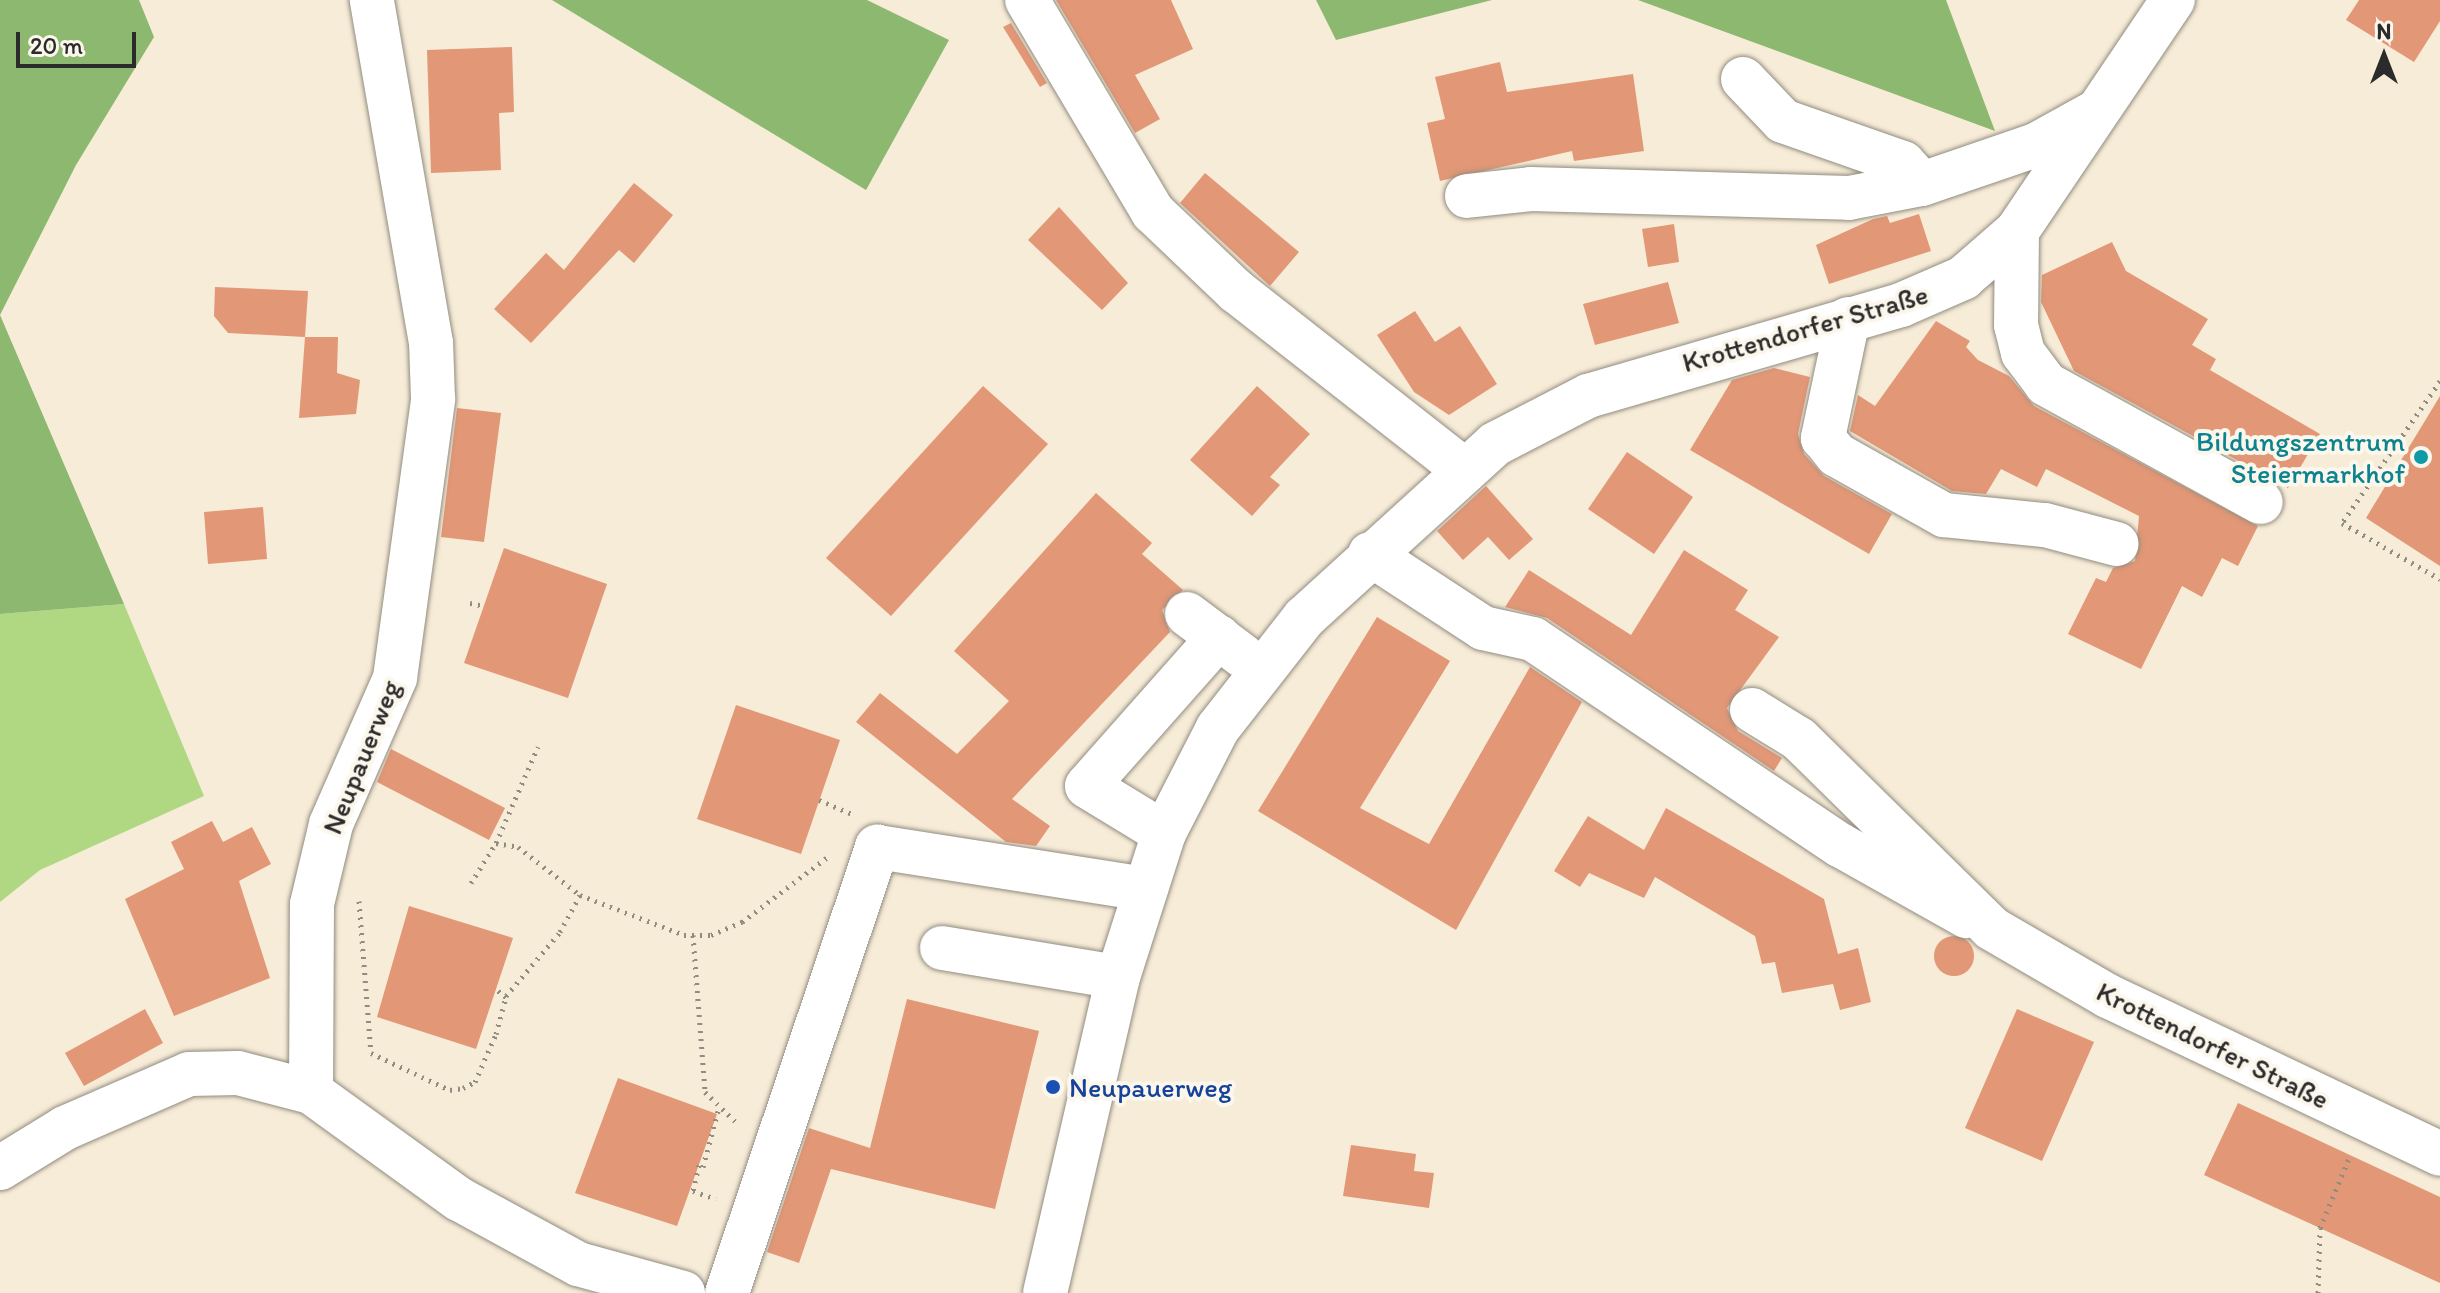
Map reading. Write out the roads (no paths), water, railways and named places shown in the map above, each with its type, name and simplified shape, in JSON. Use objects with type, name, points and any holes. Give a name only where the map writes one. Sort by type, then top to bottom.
[{"type":"street","name":"Neupauerweg","points":[[311,1092],[312,904],[331,824],[395,678],[433,399],[431,343],[372,0]]},
{"type":"street","points":[[1027,0],[1153,212],[1236,291],[1463,469]]},
{"type":"street","name":"Krottendorfer Straße","points":[[1045,1293],[1118,977],[1164,833],[1218,728],[1261,669],[1370,554],[1495,444],[1588,396],[1848,319],[1963,278],[2017,231],[2173,0]]},
{"type":"street","points":[[1743,79],[1783,121],[1903,163],[1922,184]]},
{"type":"street","points":[[1467,196],[1531,189],[1849,198],[1922,184],[2036,145],[2103,107]]},
{"type":"street","points":[[2017,231],[2016,325],[2023,353],[2046,384],[2261,502]]},
{"type":"street","points":[[1848,319],[1823,438],[1837,455],[1944,515],[2045,525],[2117,544]]},
{"type":"street","name":"Krottendorfer Straße","points":[[1370,554],[1483,628],[1533,639],[1895,880],[1991,928],[2108,996],[2440,1154]]},
{"type":"street","points":[[1164,833],[1087,786],[1203,626],[1261,669]]},
{"type":"street","name":"Krottendorfer Straße","points":[[1752,710],[1799,739],[1991,928]]},
{"type":"street","points":[[727,1293],[877,847],[1146,889]]},
{"type":"street","points":[[942,948],[1118,977]]},
{"type":"street","points":[[0,1168],[65,1128],[189,1074],[238,1073],[311,1092],[459,1199],[578,1264],[683,1293]]},
{"type":"place","name":"Bildungszentrum Steiermarkhof","points":[[2421,457]]},
{"type":"place","name":"Neupauerweg","points":[[1053,1087]]}]
